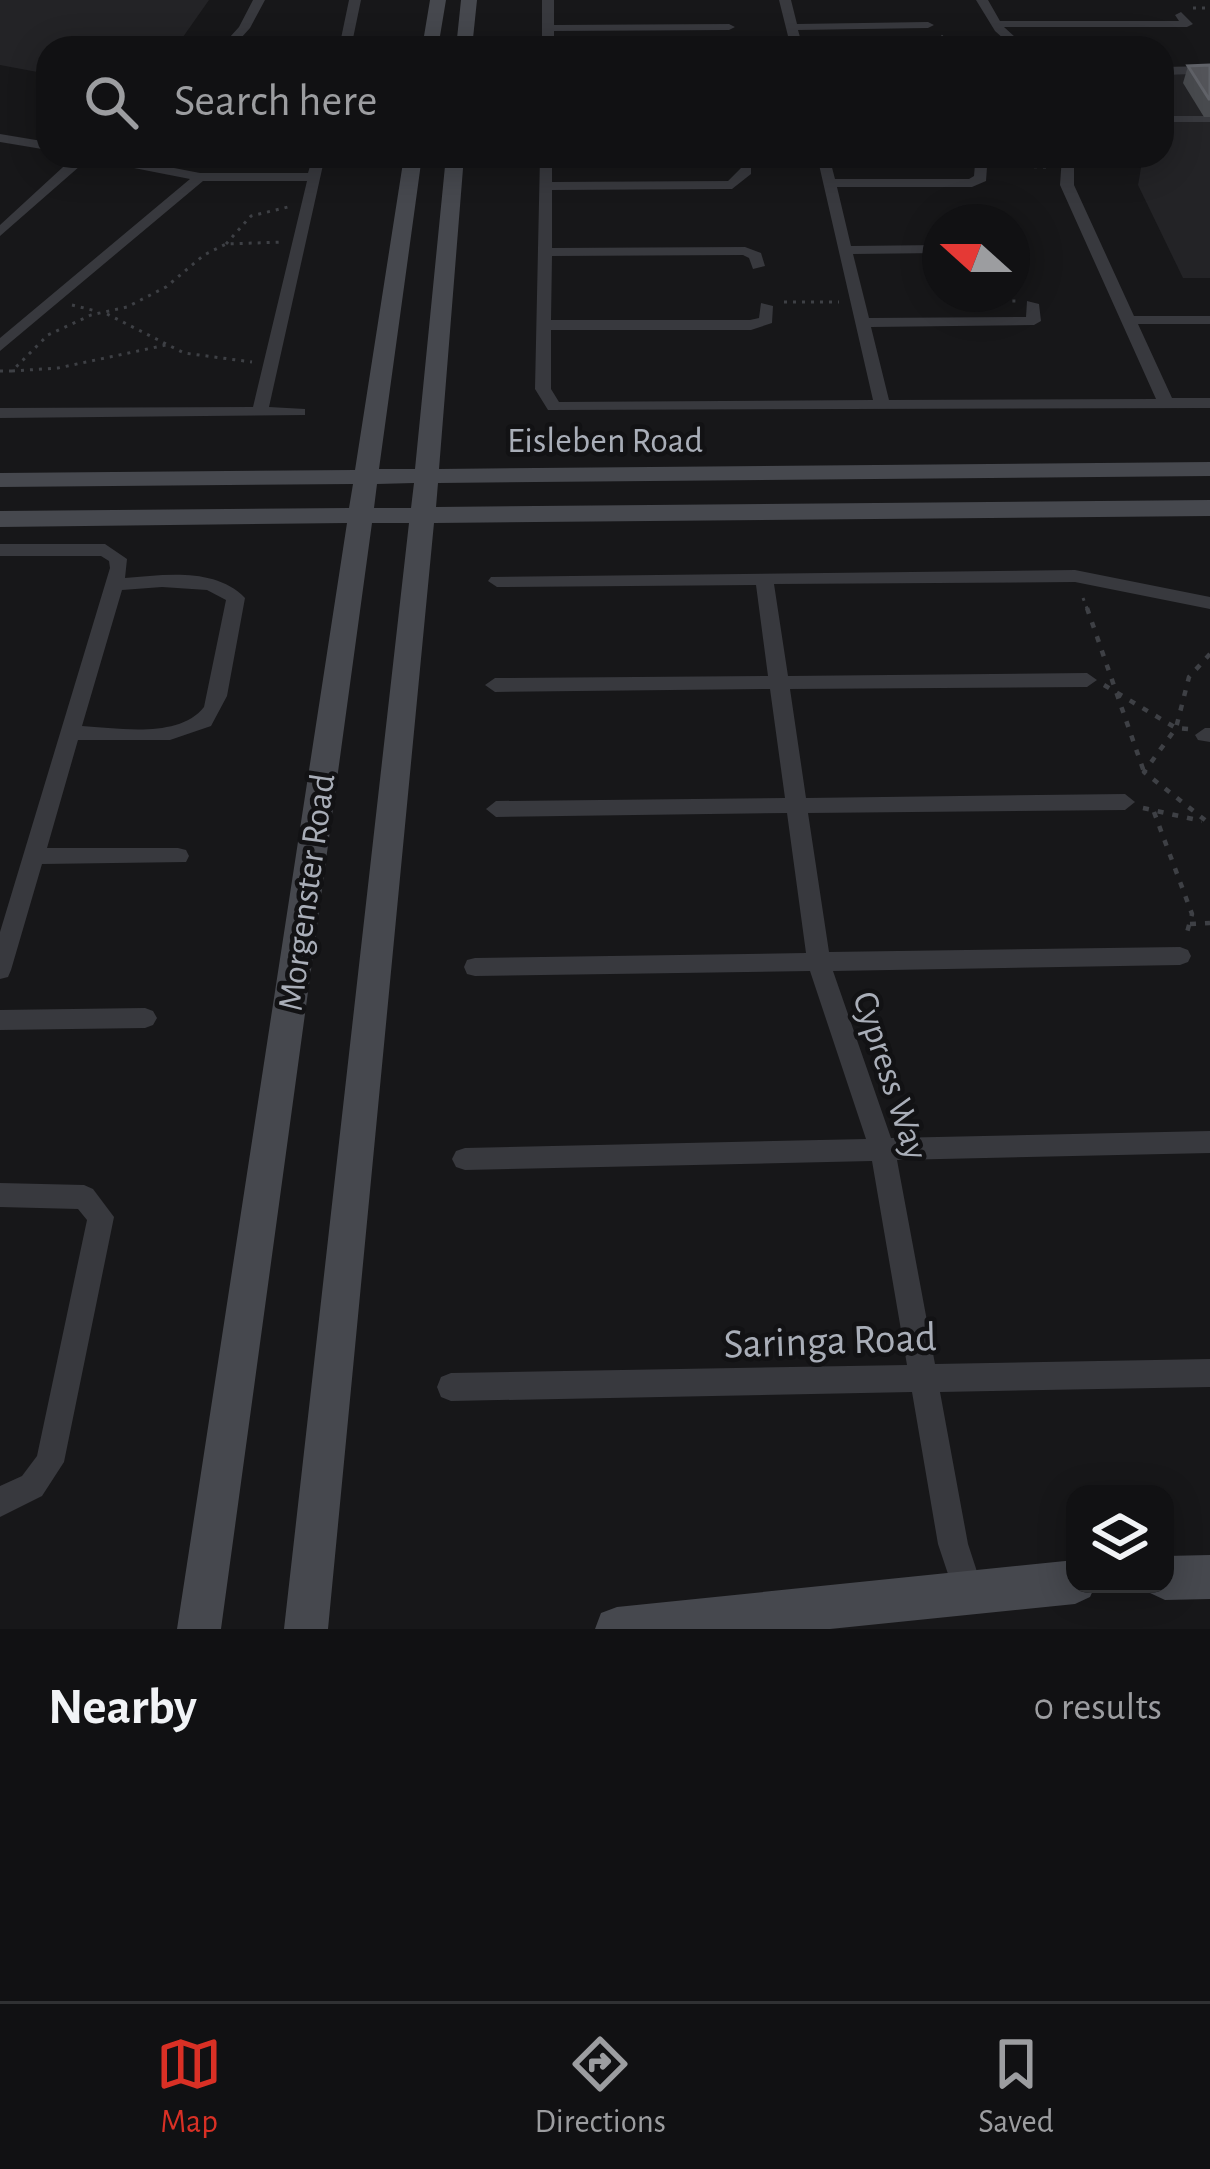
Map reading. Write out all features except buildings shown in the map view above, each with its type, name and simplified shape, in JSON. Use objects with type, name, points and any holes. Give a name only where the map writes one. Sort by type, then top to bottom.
[{"type":"main road","points":[[432,36],[438,0]]},
{"type":"main road","points":[[465,36],[469,0]]},
{"type":"main road","name":"Morgenster Road","points":[[199,1629],[411,168]]},
{"type":"main road","name":"Morgenster Road","points":[[306,1629],[427,478],[454,168]]},
{"type":"main road","name":"Eisleben Road","points":[[0,480],[1210,469]]},
{"type":"main road","name":"Eisleben Road","points":[[0,519],[1210,508]]},
{"type":"main road","points":[[1174,1579],[1210,1577]]},
{"type":"main road","points":[[616,1629],[1066,1583]]},
{"type":"street","points":[[237,36],[259,0]]},
{"type":"street","points":[[348,36],[356,0]]},
{"type":"street","points":[[548,0],[548,36]]},
{"type":"street","points":[[785,0],[794,36]]},
{"type":"street","points":[[982,0],[1008,36]]},
{"type":"street","points":[[996,24],[1187,24],[1181,15]]},
{"type":"street","points":[[791,27],[928,25]]},
{"type":"street","points":[[548,28],[729,27]]},
{"type":"street","points":[[1174,71],[1210,70]]},
{"type":"street","points":[[0,138],[36,144]]},
{"type":"street","points":[[0,232],[74,168]]},
{"type":"street","points":[[152,168],[200,177],[314,177]]},
{"type":"street","points":[[260,412],[316,168]]},
{"type":"street","points":[[546,168],[543,389],[554,407],[1210,403]]},
{"type":"street","points":[[826,168],[882,406]]},
{"type":"street","points":[[830,184],[973,183],[982,178],[980,168]]},
{"type":"street","points":[[1067,168],[1066,185],[1166,404]]},
{"type":"street","points":[[545,186],[732,185],[746,171]]},
{"type":"street","points":[[0,346],[200,177]]},
{"type":"street","points":[[0,212],[21,215]]},
{"type":"street","points":[[846,250],[922,249]]},
{"type":"street","points":[[543,252],[745,251],[756,256],[758,266]]},
{"type":"street","points":[[864,323],[1030,322],[1036,318],[1032,304]]},
{"type":"street","points":[[543,325],[752,325],[767,320],[766,306]]},
{"type":"street","points":[[1128,320],[1210,320]]},
{"type":"street","points":[[0,412],[299,412]]},
{"type":"street","points":[[0,550],[94,549],[114,554],[119,568],[0,970]]},
{"type":"street","points":[[496,581],[1076,576],[1210,603]]},
{"type":"street","name":"Cypress Way","points":[[764,578],[819,962],[883,1151],[952,1544],[968,1590]]},
{"type":"street","points":[[71,733],[173,734],[194,728],[213,709],[236,598],[222,587],[202,583],[116,584]]},
{"type":"street","points":[[495,685],[1087,680]]},
{"type":"street","points":[[496,809],[1125,802]]},
{"type":"street","points":[[34,856],[178,856]]},
{"type":"street","points":[[475,967],[1180,956]]},
{"type":"street","points":[[0,1020],[145,1018]]},
{"type":"street","points":[[465,1159],[1210,1142]]},
{"type":"street","points":[[0,1195],[83,1197],[100,1217],[50,1462],[32,1486],[0,1502]]},
{"type":"street","name":"Saringa Road","points":[[452,1387],[1210,1373]]},
{"type":"lane","points":[[1174,119],[1210,119]]},
{"type":"path","points":[[226,244],[238,220],[268,208],[307,207]]},
{"type":"path","points":[[12,370],[48,335],[127,307],[166,287],[204,255],[226,244],[300,239]]},
{"type":"path","points":[[758,266],[761,292],[768,298],[858,302]]},
{"type":"path","points":[[55,300],[120,315],[166,345],[209,361],[271,363]]},
{"type":"path","points":[[0,371],[58,368],[166,345]]},
{"type":"path","points":[[1076,576],[1144,772],[1209,823]]},
{"type":"path","points":[[1144,772],[1176,728],[1189,677],[1210,654]]},
{"type":"path","points":[[1115,688],[1176,728],[1202,733]]},
{"type":"path","points":[[1209,823],[1154,812],[1192,914],[1190,924],[1210,922]]},
{"type":"shaded area","points":[[0,0],[209,0],[184,36],[36,36],[36,72],[0,65]]},
{"type":"shaded area","points":[[1174,75],[1210,75],[1210,278],[1183,278],[1138,185],[1141,168],[1174,168]]}]
